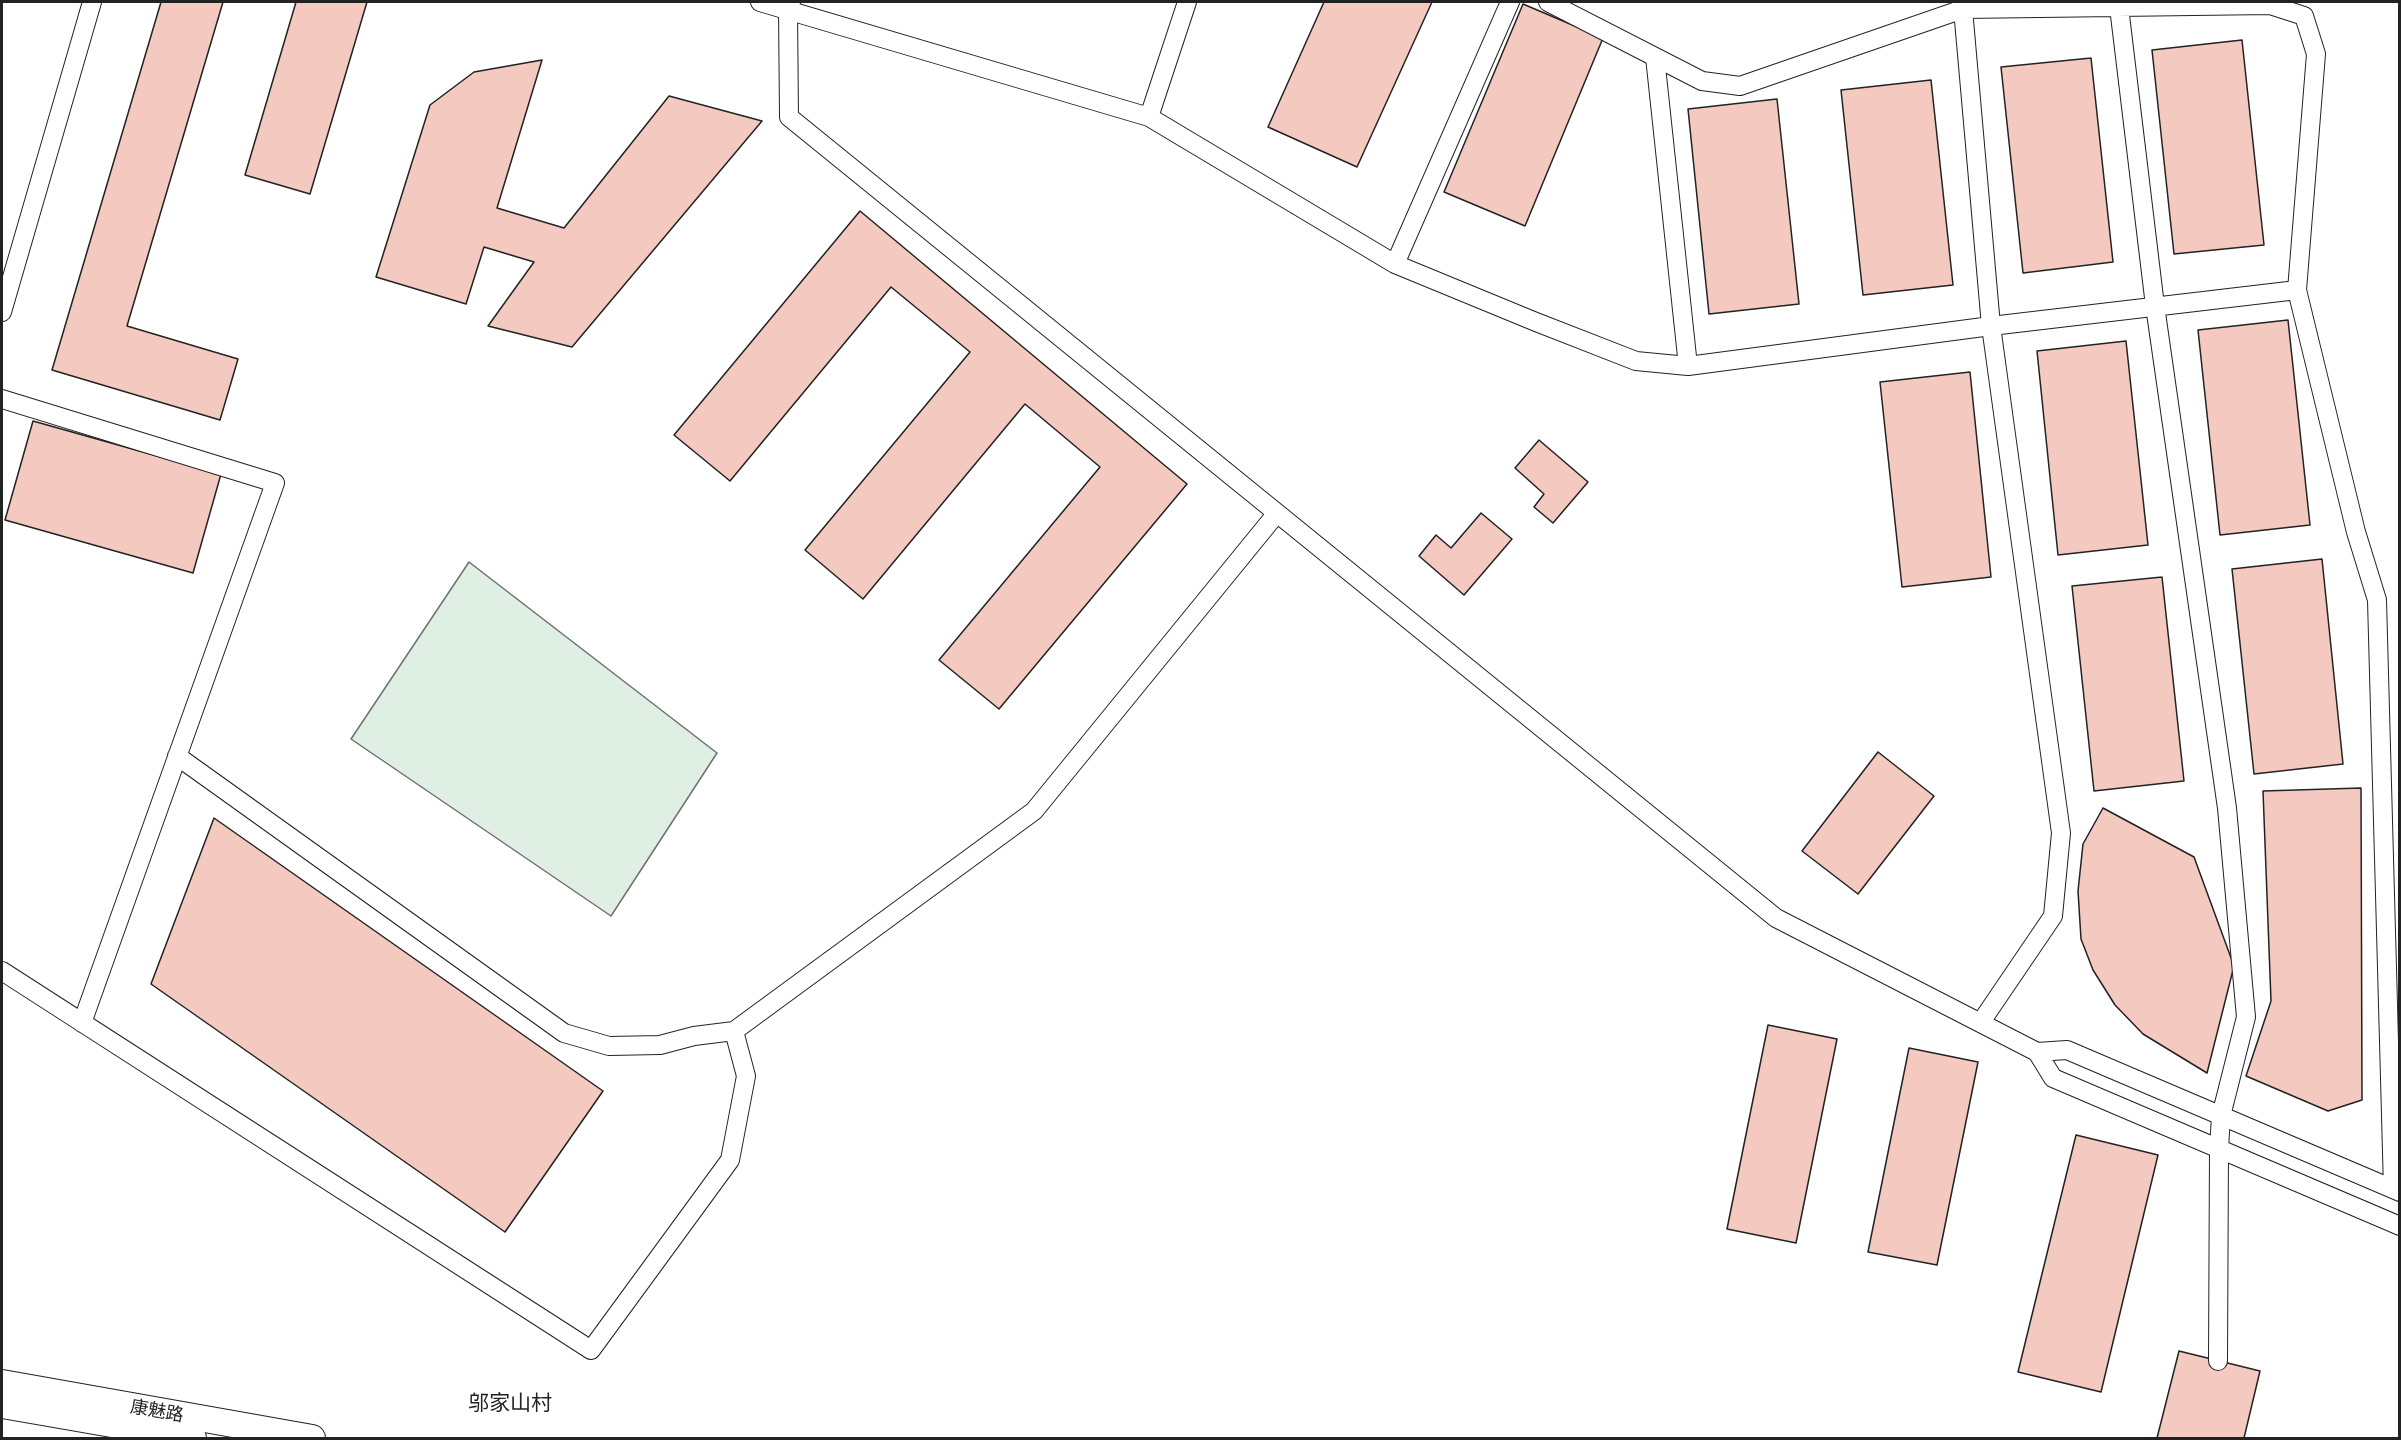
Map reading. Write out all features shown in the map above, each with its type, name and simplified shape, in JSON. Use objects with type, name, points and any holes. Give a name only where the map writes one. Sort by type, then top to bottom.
[{"type":"main road","name":"康魅路","points":[[2,1383],[312,1438]]},
{"type":"main road","name":"康魅路","points":[[2,1405],[193,1438]]},
{"type":"street","points":[[2,312],[92,2]]},
{"type":"street","points":[[760,2],[789,5],[1149,117],[1395,264],[1636,361],[1688,366],[1991,326],[2297,290]]},
{"type":"street","points":[[1149,117],[1187,2]]},
{"type":"street","points":[[1395,264],[1510,2]]},
{"type":"street","points":[[1548,2],[1702,81],[1740,86],[1963,9],[2270,5],[2304,16],[2316,54],[2297,290],[2353,521],[2377,600],[2396,1191],[2067,1050],[2037,1052]]},
{"type":"street","points":[[789,5],[789,117],[1776,918],[2037,1052],[2053,1078],[2400,1226]]},
{"type":"street","points":[[2119,7],[2155,306],[2227,808],[2246,1017],[2222,1116],[2219,1149],[2218,1361]]},
{"type":"street","points":[[1963,9],[1991,326],[2061,833],[2053,916],[1981,1022]]},
{"type":"street","points":[[1655,57],[1688,366]]},
{"type":"street","points":[[2,399],[275,483],[82,1023]]},
{"type":"street","points":[[177,756],[564,1033],[609,1047],[660,1045],[693,1036],[734,1030],[1034,811],[1277,513]]},
{"type":"street","points":[[2,971],[591,1350],[730,1160],[746,1076],[734,1030]]},
{"type":"green space","points":[[469,562],[717,753],[611,916],[351,739]]},
{"type":"building","points":[[161,2],[223,2],[127,326],[238,359],[220,420],[52,370]]},
{"type":"building","points":[[296,2],[367,2],[310,194],[245,175]]},
{"type":"building","points":[[1324,2],[1432,2],[1357,167],[1268,127]]},
{"type":"building","points":[[1523,4],[1603,38],[1525,226],[1444,192]]},
{"type":"building","points":[[2242,40],[2264,245],[2174,254],[2152,50]]},
{"type":"building","points":[[2091,58],[2113,262],[2023,273],[2001,67]]},
{"type":"building","points":[[542,60],[497,208],[564,228],[669,96],[762,121],[572,347],[488,326],[534,262],[484,247],[466,304],[376,277],[430,105],[474,72]]},
{"type":"building","points":[[1931,80],[1953,285],[1863,295],[1841,90]]},
{"type":"building","points":[[1777,99],[1799,304],[1709,314],[1688,109]]},
{"type":"building","points":[[860,211],[1187,484],[999,709],[939,660],[1100,467],[1025,404],[863,599],[805,550],[970,352],[891,287],[730,481],[674,435]]},
{"type":"building","points":[[2288,320],[2310,525],[2220,535],[2198,330]]},
{"type":"building","points":[[2126,341],[2148,545],[2058,555],[2037,351]]},
{"type":"building","points":[[1970,372],[1991,577],[1902,587],[1880,382]]},
{"type":"building","points":[[33,421],[221,474],[193,573],[5,520]]},
{"type":"building","points":[[1539,440],[1588,482],[1553,523],[1534,507],[1544,494],[1515,468]]},
{"type":"building","points":[[1481,513],[1512,539],[1464,595],[1419,556],[1436,535],[1451,548]]},
{"type":"building","points":[[2322,559],[2343,764],[2254,774],[2232,569]]},
{"type":"building","points":[[2162,577],[2184,781],[2094,791],[2072,586]]},
{"type":"building","points":[[1878,752],[1934,796],[1858,894],[1802,851]]},
{"type":"building","points":[[2361,788],[2362,1100],[2328,1111],[2246,1076],[2271,1001],[2263,791]]},
{"type":"building","points":[[2103,808],[2194,857],[2234,966],[2207,1073],[2143,1034],[2115,1005],[2093,970],[2081,939],[2078,891],[2083,844]]},
{"type":"building","points":[[214,818],[603,1091],[505,1232],[151,984]]},
{"type":"building","points":[[1768,1025],[1837,1039],[1796,1243],[1727,1229]]},
{"type":"building","points":[[1909,1048],[1978,1062],[1937,1265],[1868,1252]]},
{"type":"building","points":[[2076,1135],[2158,1155],[2101,1392],[2018,1372]]},
{"type":"building","points":[[2179,1351],[2260,1371],[2244,1438],[2157,1438]]},
{"type":"district","name":"邬家山村","points":[[510,1403]]}]
